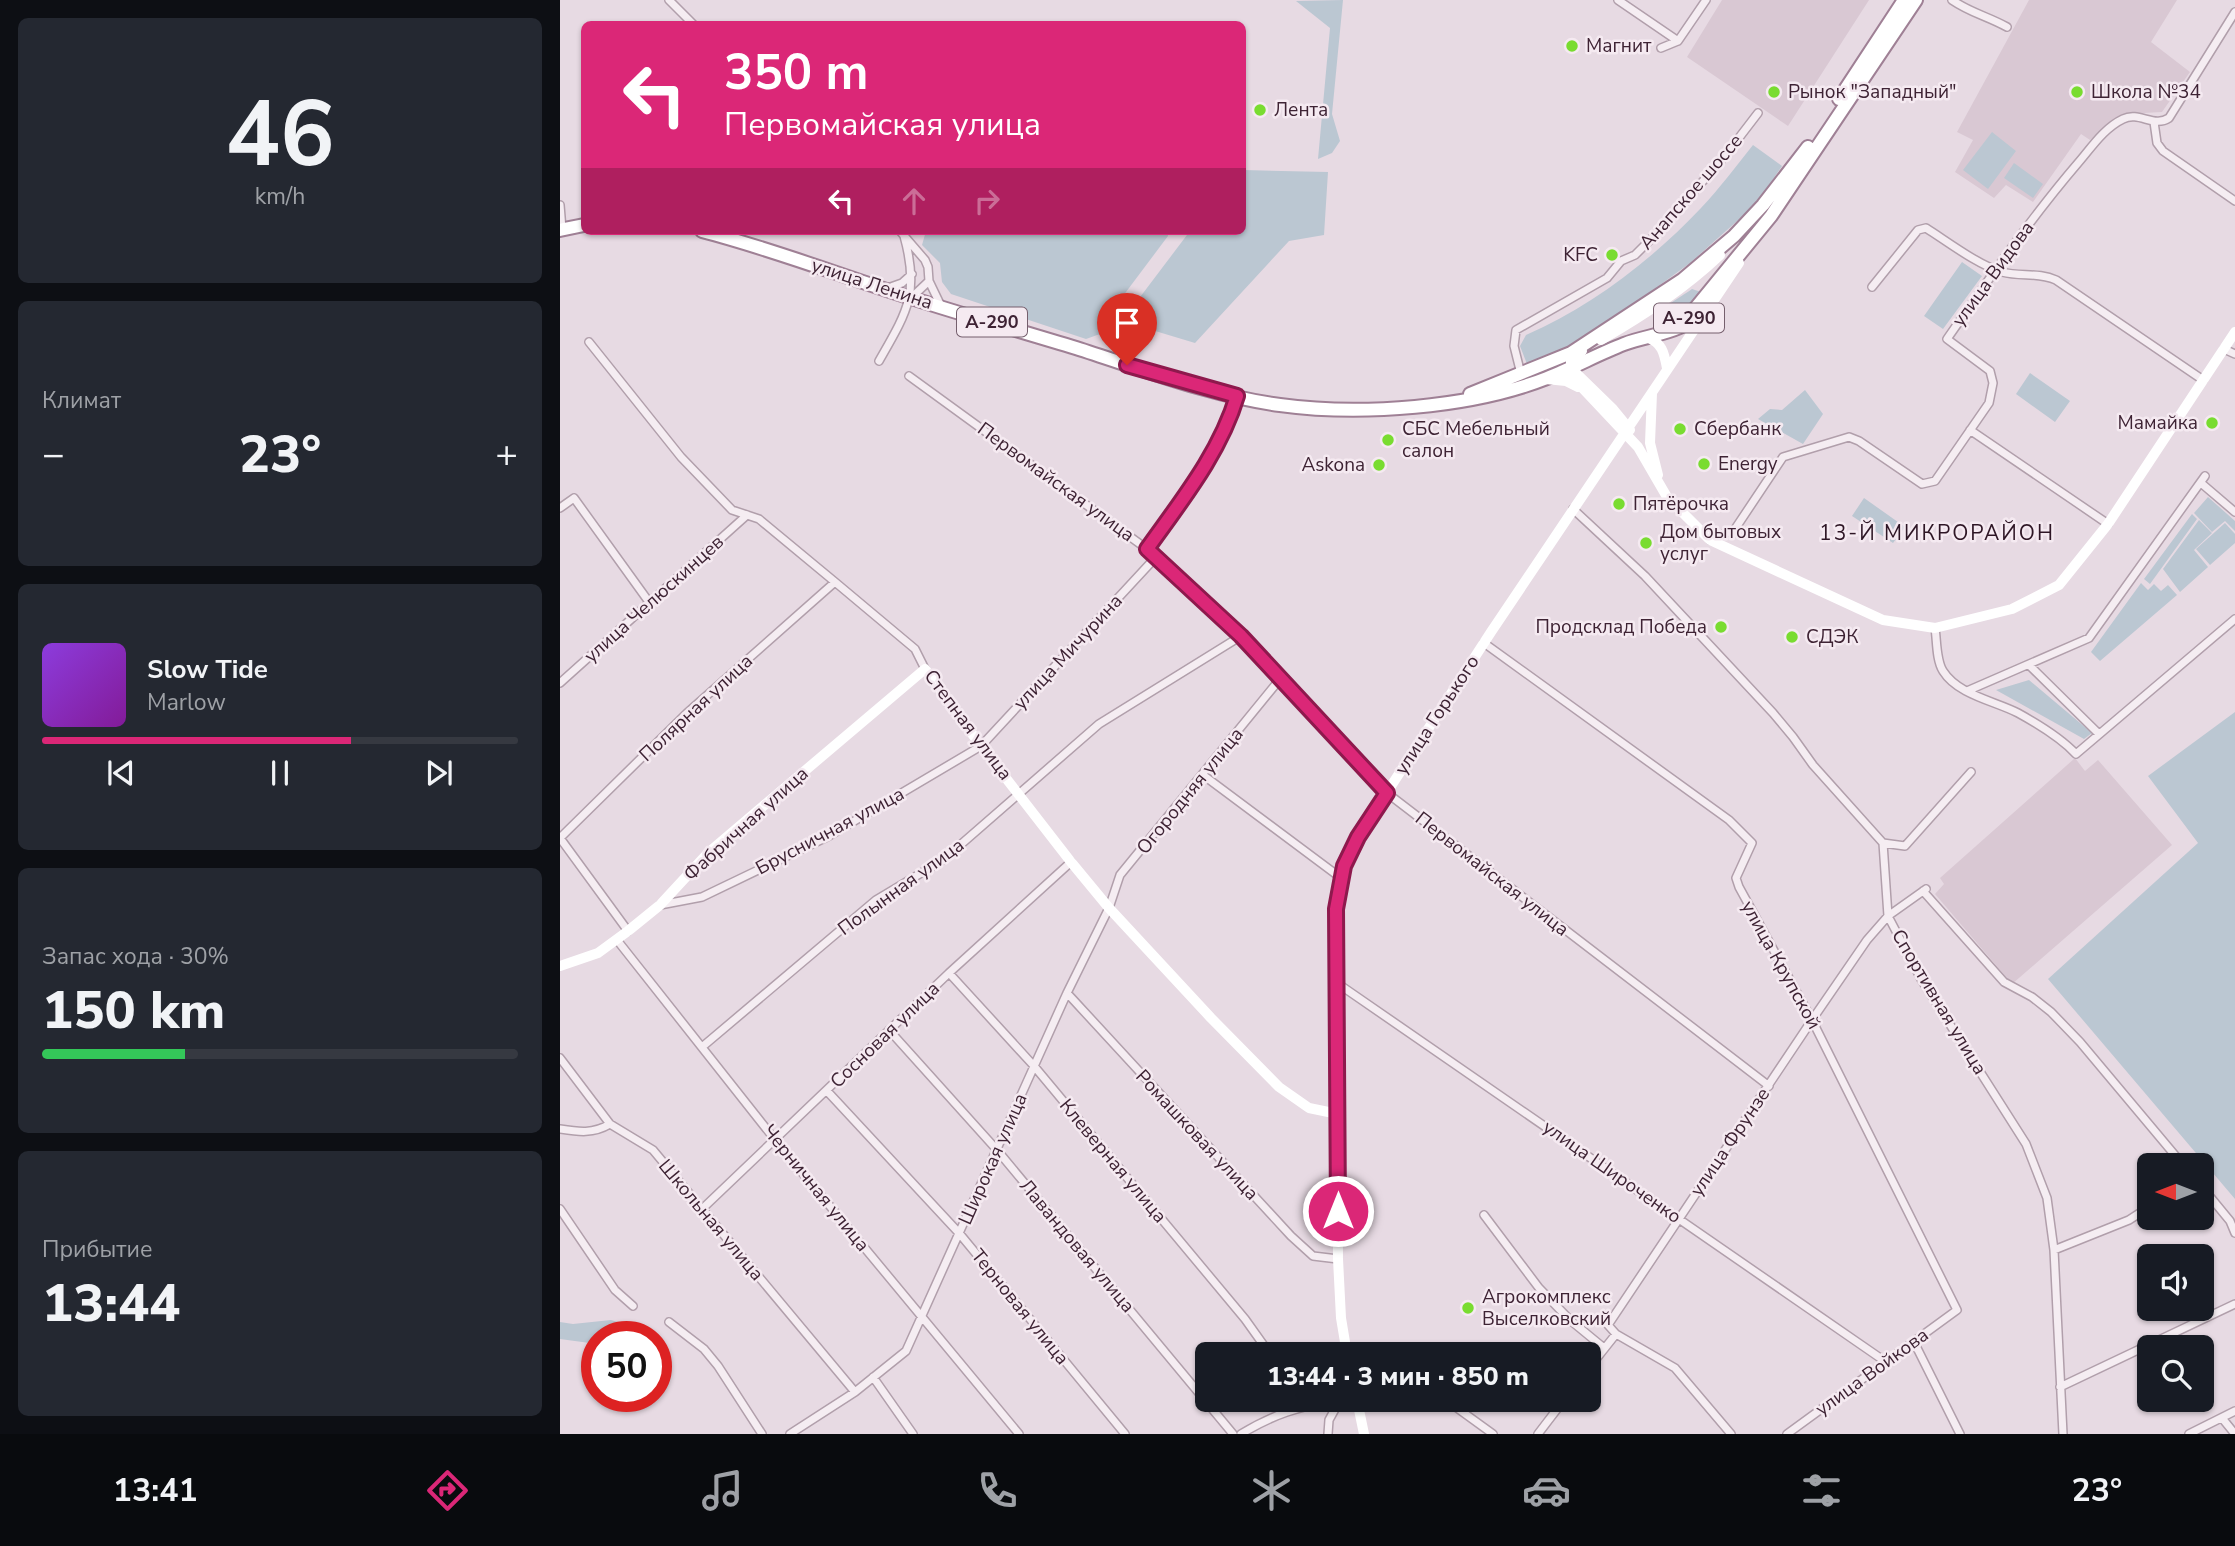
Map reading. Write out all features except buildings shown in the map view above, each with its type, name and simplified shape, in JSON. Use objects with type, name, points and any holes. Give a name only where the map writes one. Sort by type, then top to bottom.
[{"type":"highway","points":[[1818,131],[1904,0]]},
{"type":"highway","points":[[1771,216],[1916,0]]},
{"type":"highway","name":"А-290","points":[[1453,401],[1571,353],[1682,281],[1734,236],[1763,205],[1818,131]]},
{"type":"highway","name":"А-290","points":[[1453,401],[1484,397],[1545,379],[1646,336],[1665,334],[1680,327],[1771,216]]},
{"type":"highway","points":[[561,229],[581,226]]},
{"type":"highway","name":"улица Ленина","points":[[718,235],[910,298],[1237,396],[1279,405],[1329,408],[1406,407],[1453,401]]},
{"type":"main road","points":[[1626,430],[1574,379],[1571,360],[1694,280],[1773,201],[1818,142],[1818,131]]},
{"type":"main road","points":[[1626,430],[1771,216]]},
{"type":"main road","points":[[1558,358],[1612,408],[1677,510],[1710,540],[1883,620],[1935,628],[2011,609],[2059,585],[2108,524],[2235,332]]},
{"type":"main road","points":[[1646,336],[1658,342],[1667,368]]},
{"type":"main road","points":[[1545,379],[1566,381],[1583,390]]},
{"type":"main road","points":[[1652,390],[1650,443],[1662,489]]},
{"type":"main road","name":"улица Горького","points":[[1345,1342],[1338,1259],[1336,909],[1340,878],[1358,837],[1626,430]]},
{"type":"main road","name":"Степная улица","points":[[925,669],[981,746],[1109,908],[1279,1087],[1309,1108],[1338,1114]]},
{"type":"main road","name":"Фабричная улица","points":[[560,966],[598,953],[617,940],[660,905],[709,852],[925,669]]},
{"type":"main road","points":[[1359,1412],[1364,1434]]},
{"type":"street","points":[[669,0],[690,21]]},
{"type":"street","points":[[1618,0],[1678,41]]},
{"type":"street","points":[[1661,48],[1678,41],[1706,0]]},
{"type":"street","points":[[1952,0],[1971,13],[1985,15],[2007,27]]},
{"type":"street","points":[[2235,12],[2169,118],[2154,122],[2157,144],[2163,151],[2235,201]]},
{"type":"street","name":"Анапское шоссе","points":[[1521,374],[1514,346],[1516,330],[1607,278],[1621,261],[1635,255],[1725,156],[1758,113]]},
{"type":"street","name":"улица Видова","points":[[1710,540],[1735,530],[1783,457],[1849,437],[1922,484],[1935,481],[1985,411],[1993,383],[1990,371],[1947,339],[2045,202],[2104,132],[2124,118],[2136,116],[2154,122]]},
{"type":"street","points":[[560,205],[561,229]]},
{"type":"street","points":[[1872,287],[1918,230],[1926,228],[1996,270],[2013,274],[2041,274],[2056,280],[2203,380]]},
{"type":"street","points":[[879,361],[902,320],[910,298],[912,274],[902,235]]},
{"type":"street","points":[[904,235],[925,260],[929,281],[942,307]]},
{"type":"street","points":[[885,289],[902,283],[912,274]]},
{"type":"street","points":[[910,298],[921,291],[929,281]]},
{"type":"street","name":"Степная улица","points":[[589,342],[681,457],[732,510],[759,519],[915,649],[925,669]]},
{"type":"street","points":[[2224,349],[2235,354]]},
{"type":"street","name":"Первомайская улица","points":[[909,376],[1147,549],[1241,636],[1387,793],[1769,1086]]},
{"type":"street","points":[[1147,549],[1214,450],[1231,416],[1237,396]]},
{"type":"street","points":[[1970,430],[2108,524]]},
{"type":"street","points":[[1967,691],[2089,638],[2203,479],[2235,512]]},
{"type":"street","points":[[560,508],[574,498],[649,603]]},
{"type":"street","points":[[1573,509],[1646,576],[1773,713],[1813,765],[1883,843],[1906,846],[1971,772]]},
{"type":"street","name":"улица Челюскинцев","points":[[560,683],[747,515]]},
{"type":"street","name":"улица Мичурина","points":[[981,746],[1156,557]]},
{"type":"street","name":"Полярная улица","points":[[560,838],[687,713],[835,582]]},
{"type":"street","points":[[1935,628],[1941,669],[1950,679],[1967,691],[2018,713],[2065,742],[2076,754],[2235,619]]},
{"type":"street","name":"Полынная улица","points":[[702,1047],[876,900],[943,860],[1099,724],[1241,636]]},
{"type":"street","name":"улица Крупской","points":[[1485,643],[1729,820],[1752,843],[1736,877],[1739,887],[1812,1020],[1957,1310]]},
{"type":"street","points":[[2029,665],[2099,734]]},
{"type":"street","name":"Огородняя улица","points":[[1109,908],[1120,875],[1280,679]]},
{"type":"street","name":"Брусничная улица","points":[[660,905],[702,898],[829,836],[981,746]]},
{"type":"street","points":[[1203,775],[1340,878]]},
{"type":"street","points":[[560,838],[628,931]]},
{"type":"street","name":"Спортивная улица","points":[[1883,843],[1888,916],[1921,979],[2026,1144],[2047,1198],[2054,1250],[2063,1434]]},
{"type":"street","name":"Сосновая улица","points":[[701,1210],[949,973],[1071,862]]},
{"type":"street","name":"улица Фрунзе","points":[[1616,1334],[1608,1325],[1867,940],[1888,916],[1925,890],[2004,982],[2051,1012],[2080,1042],[2173,1153]]},
{"type":"street","name":"Широкая улица","points":[[790,1434],[855,1392],[906,1351],[1067,993],[1109,908]]},
{"type":"street","name":"Черничная улица","points":[[617,940],[776,1140],[1019,1434]]},
{"type":"street","name":"Клеверная улица","points":[[949,973],[1034,1066],[1261,1342]]},
{"type":"street","name":"улица Широченко","points":[[1337,983],[1886,1362]]},
{"type":"street","name":"Ромашковая улица","points":[[1067,993],[1291,1236],[1313,1256],[1338,1259]]},
{"type":"street","name":"Лавандовая улица","points":[[889,1030],[997,1150],[1233,1434]]},
{"type":"street","name":"Школьная улица","points":[[560,1058],[610,1124],[653,1150],[855,1392]]},
{"type":"street","name":"Терновая улица","points":[[828,1091],[959,1233],[1125,1434]]},
{"type":"street","points":[[560,1129],[582,1133],[597,1131],[610,1124]]},
{"type":"street","points":[[2214,1202],[2230,1221],[2235,1233]]},
{"type":"street","points":[[560,1209],[615,1290],[633,1307]]},
{"type":"street","points":[[1484,1214],[1539,1288],[1570,1320],[1604,1348]]},
{"type":"street","points":[[2054,1250],[2137,1215]]},
{"type":"street","points":[[2060,1387],[2235,1304]]},
{"type":"street","name":"улица Войкова","points":[[1787,1434],[1957,1310]]},
{"type":"street","points":[[672,1324],[704,1349],[762,1434]]},
{"type":"street","points":[[1601,1352],[1616,1334],[1675,1368],[1731,1434]]},
{"type":"street","points":[[1914,1342],[1960,1434]]},
{"type":"street","points":[[873,1377],[913,1434]]},
{"type":"street","points":[[2189,1434],[2235,1411]]},
{"type":"street","points":[[1241,1434],[1280,1412]]},
{"type":"street","points":[[1328,1434],[1333,1412]]},
{"type":"street","points":[[1463,1412],[1493,1434]]},
{"type":"street","points":[[1538,1434],[1555,1412]]},
{"type":"street","points":[[2222,1418],[2235,1434]]},
{"type":"shaded area","points":[[1343,0],[1332,114],[1340,141],[1332,153],[1318,159],[1330,28],[1296,1]]},
{"type":"shaded area","name":"Рынок \"Западный\"","points":[[1722,0],[1869,0],[1788,126],[1687,57]]},
{"type":"shaded area","name":"Школа №34","points":[[2029,0],[2177,0],[2151,42],[2190,72],[2162,112],[2125,114],[2090,140],[2081,134],[2033,202],[2006,185],[1994,198],[1955,172],[1973,140],[1957,132]]},
{"type":"shaded area","points":[[1992,132],[2016,151],[1988,189],[1963,170]]},
{"type":"shaded area","points":[[1753,145],[1782,166],[1745,214],[1690,263],[1608,323],[1563,349],[1527,364],[1520,346],[1526,335],[1574,311],[1642,263],[1701,208]]},
{"type":"shaded area","points":[[2014,163],[2043,184],[2033,198],[2004,178]]},
{"type":"shaded area","points":[[1246,170],[1328,172],[1324,235],[1289,241],[1195,343],[1122,321],[1187,235],[1246,235]]},
{"type":"shaded area","points":[[925,235],[1168,236],[1114,308],[1100,334],[1086,339],[951,294],[942,282],[940,263],[922,245]]},
{"type":"shaded area","points":[[1962,262],[1982,276],[1943,329],[1924,316]]},
{"type":"shaded area","points":[[1692,289],[1701,292],[1674,325],[1660,329],[1655,326],[1664,309]]},
{"type":"shaded area","points":[[2030,373],[2070,401],[2055,422],[2016,394]]},
{"type":"shaded area","points":[[1805,390],[1823,414],[1803,444],[1758,419],[1770,409],[1782,410]]},
{"type":"shaded area","points":[[2208,497],[2235,521],[2235,531],[2225,521],[2212,532],[2194,513]]},
{"type":"shaded area","points":[[1864,498],[1905,527],[1893,543],[1852,516]]},
{"type":"shaded area","points":[[2192,514],[2197,519],[2150,584],[2144,579]]},
{"type":"shaded area","points":[[2199,520],[2212,533],[2194,550],[2208,567],[2180,592],[2163,569]]},
{"type":"shaded area","points":[[2225,523],[2235,534],[2235,543],[2210,565],[2196,549]]},
{"type":"shaded area","points":[[2141,583],[2148,590],[2154,584],[2161,591],[2168,585],[2177,595],[2100,661],[2091,652]]},
{"type":"shaded area","points":[[2029,680],[2092,733],[2084,739],[1996,690]]},
{"type":"shaded area","points":[[2235,712],[2235,1199],[2214,1174],[2214,1153],[2196,1153],[2048,979],[2198,843],[2148,776]]},
{"type":"shaded area","points":[[2075,758],[2085,771],[2098,760],[2172,845],[2012,984],[1935,894],[1944,884],[1940,878]]},
{"type":"shaded area","points":[[560,1322],[581,1323],[581,1342],[560,1339]]},
{"type":"place","name":"Магнит","points":[[1572,46]]},
{"type":"place","name":"Рынок \"Западный\"","points":[[1774,92]]},
{"type":"place","name":"Школа №34","points":[[2077,92]]},
{"type":"place","name":"Лента","points":[[1260,110]]},
{"type":"place","name":"KFC","points":[[1612,255]]},
{"type":"place","name":"Мамайка","points":[[2212,423]]},
{"type":"place","name":"Сбербанк","points":[[1680,429]]},
{"type":"place","name":"СБС Мебельный салон","points":[[1388,440]]},
{"type":"place","name":"Energy","points":[[1704,464]]},
{"type":"place","name":"Askona","points":[[1379,465]]},
{"type":"place","name":"Пятёрочка","points":[[1619,504]]},
{"type":"place","name":"Дом бытовых услуг","points":[[1646,543]]},
{"type":"place","name":"Продсклад Победа","points":[[1721,627]]},
{"type":"place","name":"СДЭК","points":[[1792,637]]},
{"type":"place","name":"Агрокомплекс Выселковский","points":[[1468,1308]]},
{"type":"district","name":"13-Й МИКРОРАЙОН","points":[[1937,533]]},
{"type":"route","points":[[1127,365],[1237,396],[1231,416],[1214,450],[1147,549],[1241,636],[1387,793],[1358,837],[1344,866],[1336,909],[1338,1211]]}]
